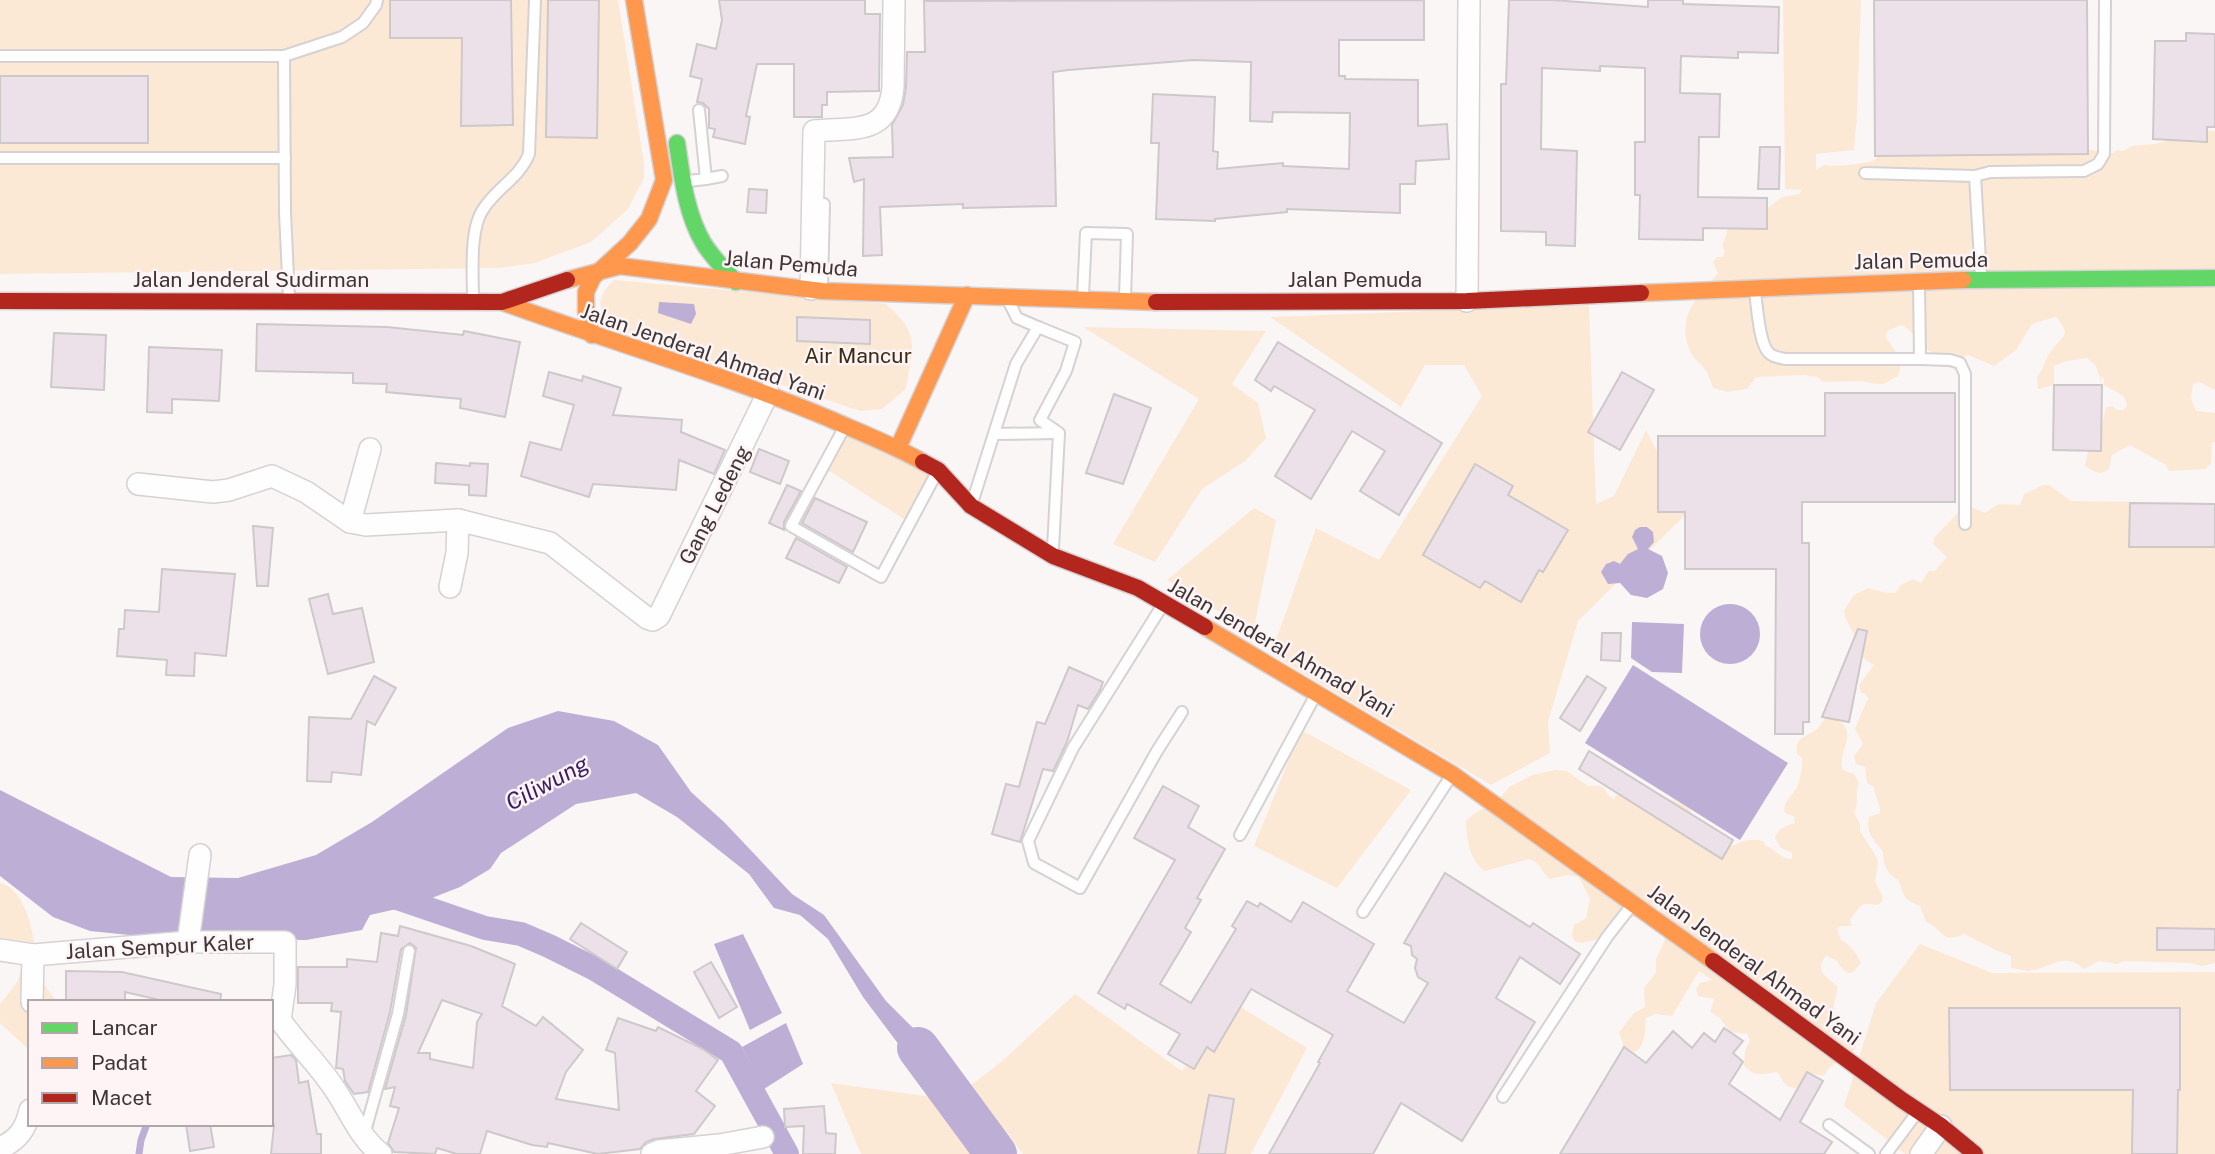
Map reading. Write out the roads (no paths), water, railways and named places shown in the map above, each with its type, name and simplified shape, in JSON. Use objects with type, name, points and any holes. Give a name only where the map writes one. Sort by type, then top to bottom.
[{"type":"main road","points":[[592,335],[586,312],[586,292],[599,270],[630,243],[649,219],[664,180],[634,0]]},
{"type":"main road","points":[[675,131],[683,182],[695,226],[705,246],[736,282]]},
{"type":"main road","name":"Jalan Pemuda","points":[[502,302],[599,270],[631,267],[816,290],[1124,302],[1467,300],[1755,289],[1919,279],[2215,278]]},
{"type":"main road","points":[[898,448],[967,295]]},
{"type":"main road","name":"Jalan Jenderal Sudirman","points":[[0,301],[502,302]]},
{"type":"main road","name":"Jalan Jenderal Ahmad Yani","points":[[502,302],[768,393],[898,448],[938,470],[971,506],[1053,556],[1138,588],[1317,691],[1452,774],[1919,1110],[1975,1154]]},
{"type":"street","points":[[816,290],[814,131],[873,125],[885,116],[892,100],[894,0]]},
{"type":"street","points":[[1467,300],[1469,0]]},
{"type":"street","name":"Gang Ledeng","points":[[458,520],[550,543],[653,620],[659,616],[746,443],[768,393]]},
{"type":"street","points":[[349,522],[370,449]]},
{"type":"street","points":[[138,484],[213,492],[272,476],[306,492],[349,522],[366,526],[458,520],[457,553],[450,587]]},
{"type":"street","points":[[188,941],[200,855]]},
{"type":"street","name":"Jalan Sempur Kaler","points":[[0,950],[33,955],[188,941],[285,942],[285,985],[280,1020],[333,1087],[364,1137]]},
{"type":"street","points":[[33,955],[33,1000]]},
{"type":"street","points":[[0,1148],[16,1139],[28,1119]]},
{"type":"street","points":[[1921,1154],[1941,1126]]},
{"type":"street","points":[[652,1154],[746,1141],[763,1136]]},
{"type":"street","points":[[364,1137],[382,1154]]},
{"type":"lane","points":[[0,56],[284,55],[342,37],[363,23],[377,0]]},
{"type":"lane","points":[[473,302],[476,223],[483,208],[525,164],[528,153],[535,0]]},
{"type":"lane","points":[[1865,173],[1975,176],[1990,172],[2084,171],[2098,164],[2105,146],[2105,0]]},
{"type":"lane","points":[[284,55],[289,301]]},
{"type":"lane","points":[[699,110],[706,179]]},
{"type":"lane","points":[[0,158],[285,158]]},
{"type":"lane","points":[[683,182],[722,176]]},
{"type":"lane","points":[[1975,176],[1981,280]]},
{"type":"lane","points":[[816,290],[824,204]]},
{"type":"lane","points":[[1083,299],[1086,233],[1127,234],[1124,302]]},
{"type":"lane","points":[[1919,279],[1920,359]]},
{"type":"lane","points":[[1755,289],[1763,344],[1768,353],[1776,357],[1920,359],[1960,363],[1965,374],[1965,524]]},
{"type":"lane","points":[[1006,296],[1017,318],[1075,342],[1066,371],[1040,420],[1059,433]]},
{"type":"lane","points":[[971,506],[1016,364],[1038,327]]},
{"type":"lane","points":[[845,426],[791,526],[881,577],[938,470]]},
{"type":"lane","points":[[994,433],[1059,433]]},
{"type":"lane","points":[[1053,556],[1059,433]]},
{"type":"lane","points":[[1163,603],[1068,760],[1028,841],[1034,863],[1080,888],[1182,712]]},
{"type":"lane","points":[[1240,835],[1317,691]]},
{"type":"lane","points":[[1363,912],[1452,774]]},
{"type":"lane","points":[[1503,1097],[1607,937],[1634,903]]},
{"type":"lane","points":[[364,1137],[380,1071],[398,1014],[409,951]]},
{"type":"lane","points":[[1886,1154],[1919,1110]]},
{"type":"lane","points":[[1829,1125],[1869,1154]]},
{"type":"water","points":[[659,302],[694,304],[696,314],[691,324],[658,313]]},
{"type":"water","points":[[1640,527],[1647,527],[1653,532],[1654,542],[1648,549],[1662,556],[1668,573],[1663,589],[1647,598],[1631,595],[1620,583],[1608,584],[1601,572],[1606,564],[1614,561],[1620,564],[1628,554],[1638,549],[1632,537]]},
{"type":"water","points":[[1724,604],[1736,604],[1755,617],[1760,634],[1758,646],[1747,659],[1736,664],[1724,664],[1705,651],[1700,640],[1700,628],[1713,609]]},
{"type":"water","points":[[1632,622],[1684,624],[1682,673],[1652,672],[1631,658]]},
{"type":"water","points":[[1633,665],[1788,763],[1740,840],[1585,743]]},
{"type":"water","points":[[558,711],[614,721],[658,745],[691,792],[724,822],[792,894],[824,915],[886,1001],[923,1038],[966,1089],[939,1098],[863,997],[828,939],[800,915],[774,908],[749,874],[677,817],[636,793],[576,804],[501,853],[490,869],[460,887],[414,905],[370,915],[362,930],[306,940],[169,939],[90,931],[53,917],[0,876],[0,790],[171,877],[238,878],[316,855],[372,822],[508,728]]},
{"type":"water","points":[[743,934],[782,1013],[750,1030],[714,944]]},
{"type":"water","points":[[786,1023],[803,1064],[764,1089],[742,1047]]},
{"type":"waterway","points":[[385,894],[485,928],[521,934],[549,946],[595,969],[731,1052],[787,1154]]},
{"type":"waterway","name":"Ciliwung","points":[[918,1048],[996,1154]]},
{"type":"waterway","points":[[139,1154],[146,1126]]},
{"type":"park label","name":"Air Mancur","points":[[858,356]]}]
